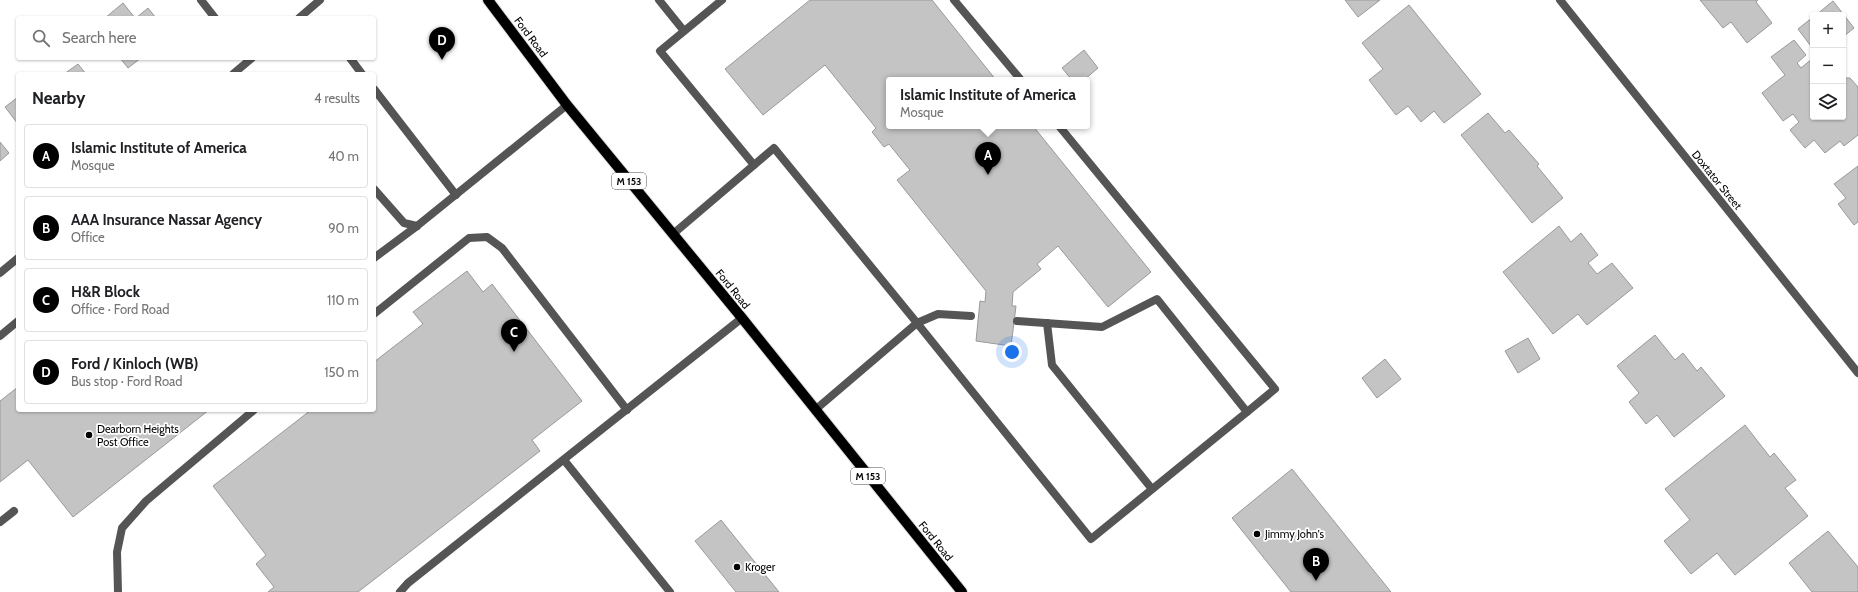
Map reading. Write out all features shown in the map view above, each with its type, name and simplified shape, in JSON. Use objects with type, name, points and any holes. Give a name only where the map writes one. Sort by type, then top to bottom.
[{"type":"main road","name":"Ford Road","points":[[488,0],[567,105],[742,318],[962,592]]},
{"type":"street","points":[[201,0],[214,16]]},
{"type":"street","points":[[301,16],[320,0]]},
{"type":"street","points":[[659,0],[684,31]]},
{"type":"street","points":[[722,0],[660,51],[754,165]]},
{"type":"street","points":[[954,0],[1018,77]]},
{"type":"street","name":"Doxtator Street","points":[[1560,0],[1858,373]]},
{"type":"street","points":[[235,72],[248,60]]},
{"type":"street","points":[[352,60],[360,72]]},
{"type":"street","points":[[376,92],[456,195]]},
{"type":"street","points":[[376,257],[417,226],[567,105]]},
{"type":"street","points":[[673,234],[774,148],[917,323],[1090,539],[1275,389],[1061,129]]},
{"type":"street","points":[[376,191],[404,223],[417,226]]},
{"type":"street","points":[[376,312],[469,238],[487,236],[502,248],[627,410]]},
{"type":"street","points":[[0,273],[16,260]]},
{"type":"street","points":[[1017,321],[1102,327],[1157,300],[1247,412]]},
{"type":"street","points":[[815,410],[917,323],[938,314],[971,316]]},
{"type":"street","points":[[400,592],[408,583],[742,318]]},
{"type":"street","points":[[0,336],[16,323]]},
{"type":"street","points":[[1047,323],[1052,365],[1152,489]]},
{"type":"street","points":[[118,592],[117,552],[122,528],[146,501],[252,412]]},
{"type":"street","points":[[564,460],[670,592]]},
{"type":"street","points":[[0,522],[14,511]]},
{"type":"building","points":[[810,0],[932,0],[994,77],[886,77],[886,129],[1035,129],[1151,272],[1108,307],[1058,246],[1037,264],[1041,269],[1013,292],[1012,306],[1016,306],[1011,346],[976,341],[980,301],[985,302],[986,291],[897,180],[910,170],[889,144],[884,147],[872,132],[876,128],[825,65],[763,115],[725,69]]},
{"type":"building","points":[[1345,0],[1380,0],[1358,17]]},
{"type":"building","points":[[1700,0],[1758,0],[1756,2],[1772,23],[1747,43],[1731,22],[1723,28]]},
{"type":"building","points":[[1833,1],[1842,12],[1820,12]]},
{"type":"building","points":[[123,3],[133,16],[107,16]]},
{"type":"building","points":[[1409,5],[1481,94],[1444,123],[1434,111],[1421,122],[1408,106],[1396,115],[1369,80],[1383,69],[1362,43]]},
{"type":"building","points":[[148,8],[154,16],[138,16]]},
{"type":"building","points":[[1846,18],[1854,28],[1846,35]]},
{"type":"building","points":[[1810,19],[1810,45],[1798,29]]},
{"type":"building","points":[[1794,40],[1806,55],[1797,63],[1801,68],[1810,60],[1810,120],[1846,120],[1846,78],[1850,78],[1858,87],[1858,135],[1844,146],[1840,141],[1825,153],[1814,140],[1805,148],[1790,130],[1799,122],[1793,114],[1783,121],[1762,93],[1785,75],[1771,57]]},
{"type":"building","points":[[1084,50],[1098,68],[1088,77],[1070,77],[1062,68]]},
{"type":"building","points":[[122,60],[138,60],[128,68]]},
{"type":"building","points":[[78,64],[84,72],[67,72]]},
{"type":"building","points":[[16,99],[16,121],[5,107]]},
{"type":"building","points":[[1488,113],[1505,133],[1509,130],[1539,164],[1537,166],[1563,198],[1532,223],[1461,135]]},
{"type":"building","points":[[0,142],[9,153],[0,161]]},
{"type":"building","points":[[1858,166],[1858,222],[1854,225],[1838,204],[1846,198],[1834,184]]},
{"type":"building","points":[[1559,226],[1571,242],[1581,233],[1598,255],[1588,263],[1597,274],[1612,263],[1633,288],[1587,325],[1578,314],[1553,334],[1503,272]]},
{"type":"building","points":[[467,271],[483,292],[492,284],[582,401],[532,440],[540,451],[358,592],[268,592],[274,587],[256,564],[266,555],[213,486],[308,412],[376,412],[376,360],[423,324],[413,312]]},
{"type":"building","points":[[1655,335],[1675,360],[1683,353],[1697,371],[1701,367],[1725,396],[1674,437],[1657,415],[1646,424],[1629,402],[1639,393],[1617,366]]},
{"type":"building","points":[[1528,338],[1540,359],[1518,373],[1505,351]]},
{"type":"building","points":[[1385,359],[1401,379],[1377,398],[1362,378]]},
{"type":"building","name":"Dearborn Heights Post Office","points":[[16,389],[16,412],[206,412],[73,517],[28,460],[0,482],[0,401]]},
{"type":"building","points":[[1745,425],[1770,457],[1774,453],[1796,480],[1785,488],[1808,516],[1735,575],[1717,553],[1691,574],[1664,541],[1690,520],[1665,489]]},
{"type":"building","points":[[1292,469],[1391,592],[1291,592],[1232,518]]},
{"type":"building","name":"Kroger","points":[[721,520],[779,592],[736,592],[695,541]]},
{"type":"building","points":[[1828,531],[1858,567],[1858,592],[1812,592],[1789,563]]},
{"type":"place","name":"Ford / Kinloch (WB)","points":[[442,60]]},
{"type":"place","name":"Islamic Institute of America","points":[[988,175]]},
{"type":"place","name":"H&R Block","points":[[514,352]]},
{"type":"place","name":"Dearborn Heights Post Office","points":[[89,435]]},
{"type":"place","name":"Jimmy John's","points":[[1257,534]]},
{"type":"place","name":"Kroger","points":[[737,567]]},
{"type":"place","name":"AAA Insurance Nassar Agency","points":[[1316,581]]}]
